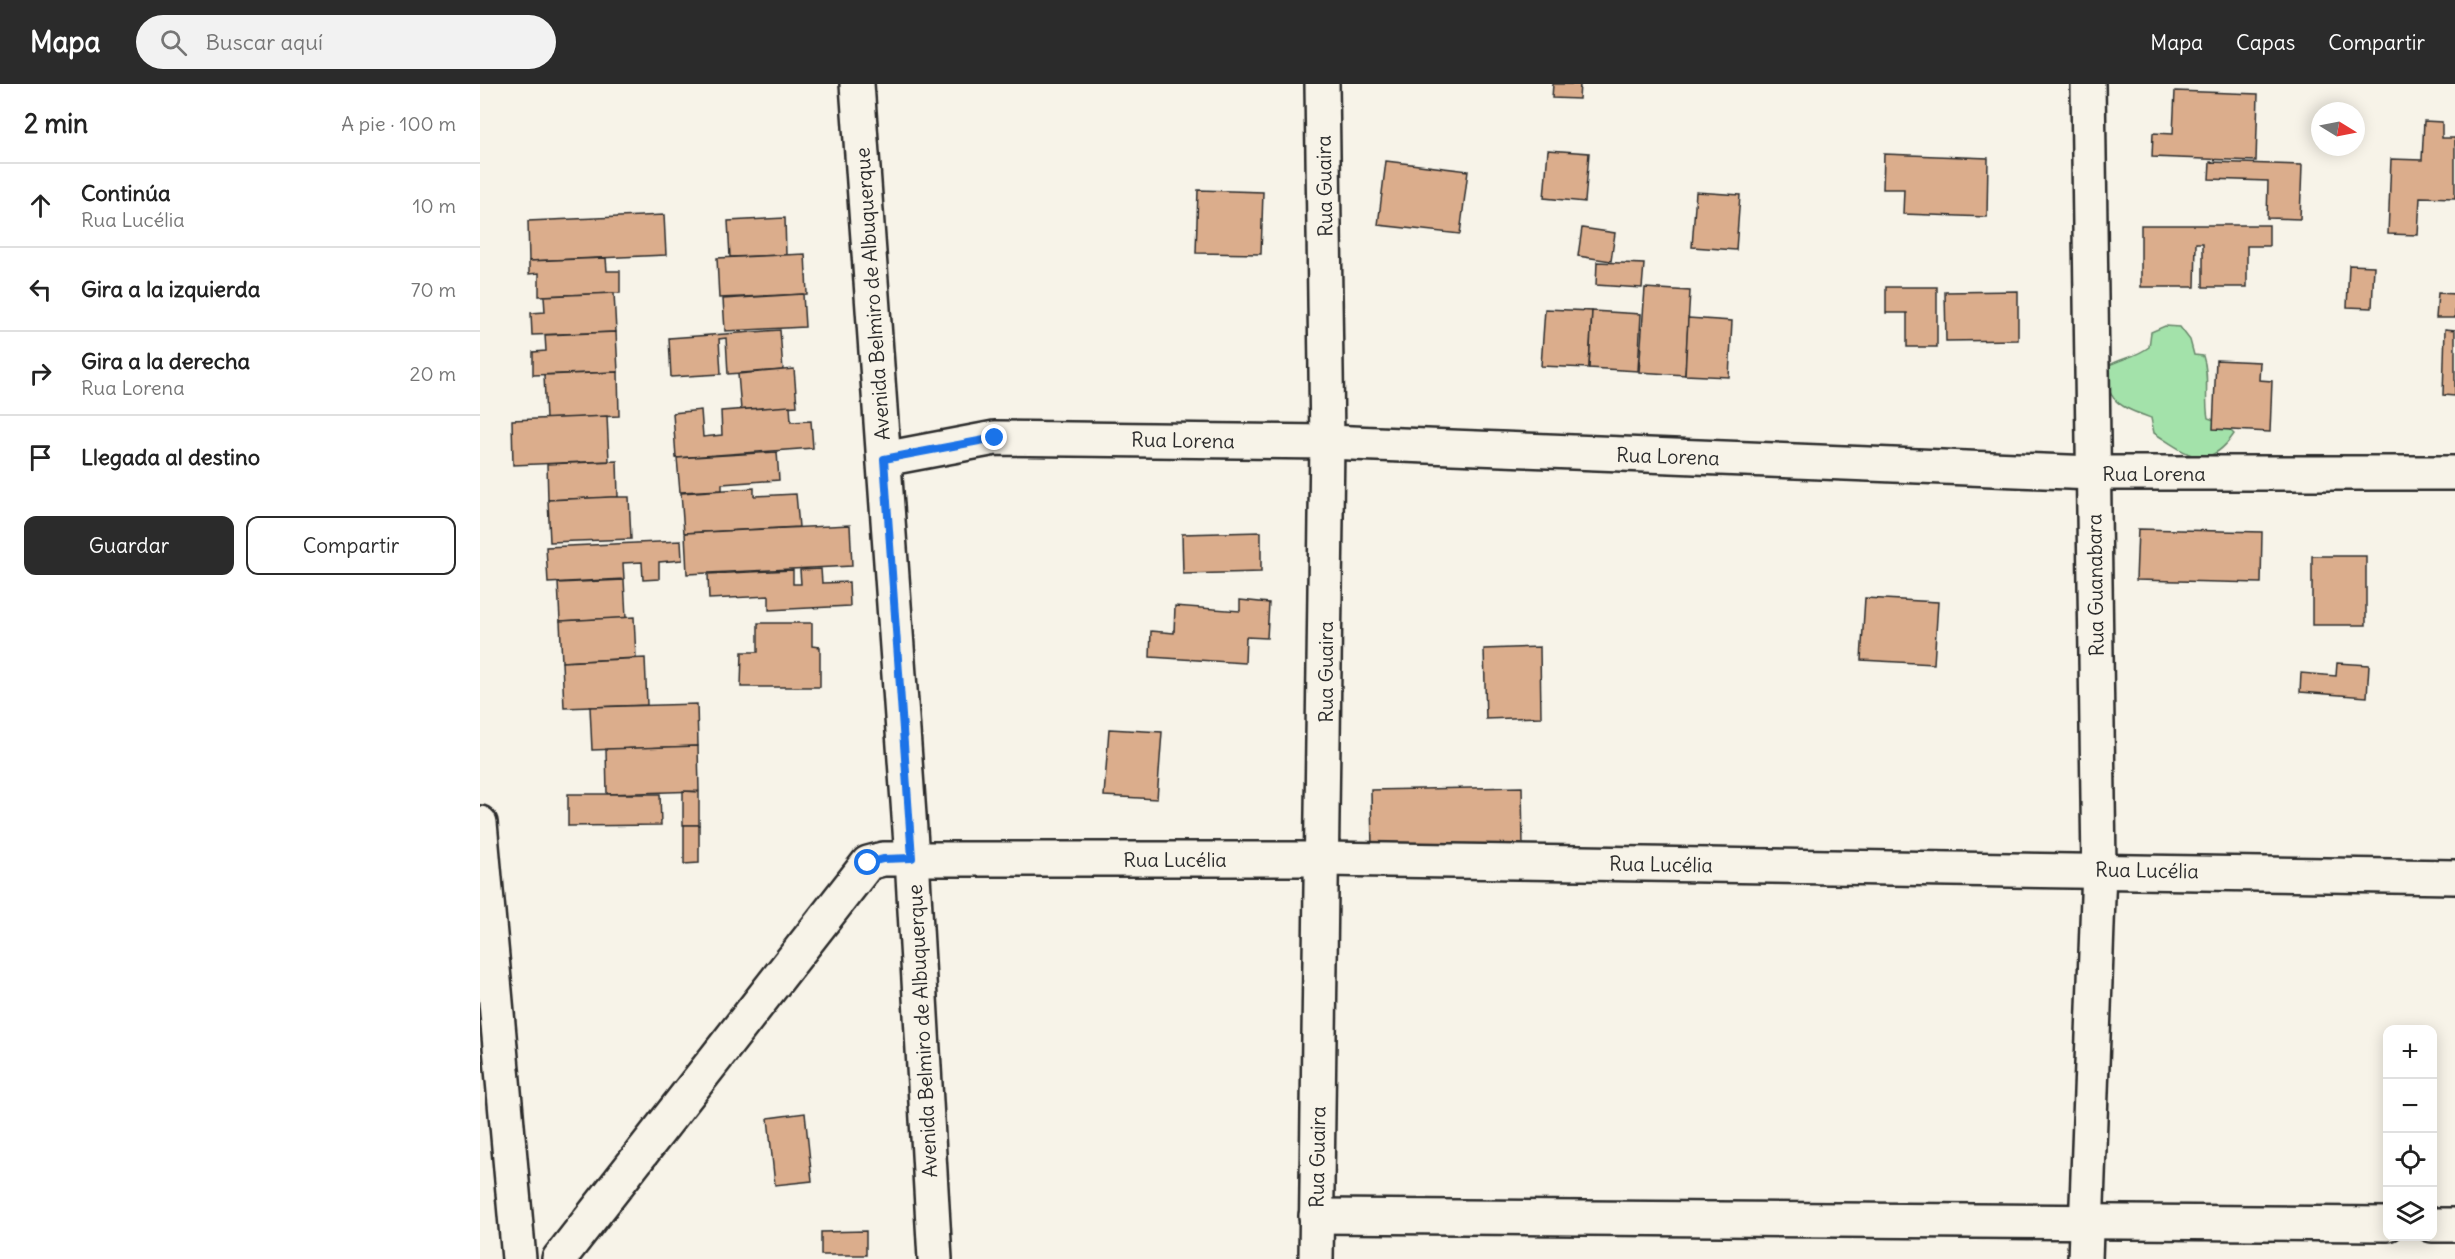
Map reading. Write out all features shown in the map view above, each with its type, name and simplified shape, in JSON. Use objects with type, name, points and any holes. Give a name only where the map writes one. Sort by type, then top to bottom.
[{"type":"street","name":"Avenida Belmiro de Albuquerque","points":[[857,84],[912,858],[935,1259]]},
{"type":"street","name":"Rua Guaira","points":[[1316,1259],[1324,859],[1327,442],[1322,84]]},
{"type":"street","name":"Rua Guanabara","points":[[2085,1259],[2099,869],[2088,84]]},
{"type":"street","name":"Rua Lorena","points":[[884,459],[995,438],[1327,442],[2093,473],[2455,473]]},
{"type":"street","points":[[480,823],[481,859],[519,1259]]},
{"type":"street","name":"Rua Lucélia","points":[[559,1259],[868,863],[883,859],[1324,859],[2099,869],[2455,877]]},
{"type":"street","points":[[1316,1216],[2383,1224]]},
{"type":"street","points":[[2437,1225],[2455,1225]]},
{"type":"green space","points":[[2165,326],[2180,327],[2190,340],[2194,355],[2203,356],[2208,418],[2223,423],[2234,434],[2215,454],[2205,457],[2196,456],[2176,447],[2154,433],[2151,418],[2132,411],[2117,401],[2108,387],[2108,366],[2149,347],[2151,332]]},
{"type":"building","points":[[1553,84],[1580,84],[1579,99],[1552,98]]},
{"type":"building","points":[[2175,91],[2258,94],[2256,161],[2152,157],[2153,133],[2173,134]]},
{"type":"building","points":[[2424,121],[2442,122],[2442,138],[2455,138],[2455,198],[2420,197],[2418,235],[2388,234],[2391,159],[2422,160]]},
{"type":"building","points":[[1548,150],[1589,153],[1585,202],[1544,198]]},
{"type":"building","points":[[1884,154],[1988,158],[1987,217],[1903,214],[1904,189],[1883,189]]},
{"type":"building","points":[[1386,161],[1468,171],[1460,234],[1378,225]]},
{"type":"building","points":[[2210,162],[2302,165],[2300,219],[2267,218],[2268,181],[2209,179]]},
{"type":"building","points":[[1198,190],[1263,192],[1261,254],[1196,253]]},
{"type":"building","points":[[1696,192],[1740,195],[1736,250],[1692,247]]},
{"type":"building","points":[[664,215],[666,255],[529,261],[528,221]]},
{"type":"building","points":[[785,218],[786,255],[730,257],[728,221]]},
{"type":"building","points":[[2141,225],[2269,225],[2269,246],[2247,246],[2247,287],[2203,287],[2203,243],[2196,243],[2195,287],[2141,287]]},
{"type":"building","points":[[1582,228],[1615,233],[1611,261],[1578,256]]},
{"type":"building","points":[[805,254],[807,294],[719,298],[717,258]]},
{"type":"building","points":[[606,258],[607,271],[620,271],[620,293],[539,296],[539,273],[529,274],[529,261]]},
{"type":"building","points":[[1597,262],[1644,264],[1642,288],[1596,285]]},
{"type":"building","points":[[2349,265],[2374,266],[2372,308],[2347,307]]},
{"type":"building","points":[[1886,287],[1937,287],[1937,347],[1907,347],[1907,313],[1886,313]]},
{"type":"building","points":[[1645,288],[1690,291],[1685,375],[1639,372]]},
{"type":"building","points":[[2018,291],[2018,340],[1946,341],[1945,292]]},
{"type":"building","points":[[614,293],[616,332],[532,335],[531,313],[545,312],[544,296]]},
{"type":"building","points":[[2438,293],[2455,294],[2455,318],[2436,318]]},
{"type":"building","points":[[803,294],[805,327],[725,331],[723,299]]},
{"type":"building","points":[[1545,309],[1592,311],[1589,368],[1541,366]]},
{"type":"building","points":[[1592,311],[1641,314],[1638,371],[1589,368]]},
{"type":"building","points":[[1688,318],[1732,321],[1729,377],[1685,375]]},
{"type":"building","points":[[2445,329],[2455,330],[2455,396],[2443,395]]},
{"type":"building","points":[[780,330],[783,370],[728,374],[726,338],[719,339],[721,374],[671,377],[669,338]]},
{"type":"building","points":[[616,332],[618,372],[533,375],[533,352],[546,351],[545,335]]},
{"type":"building","points":[[2216,360],[2260,362],[2259,380],[2272,381],[2270,432],[2213,429]]},
{"type":"building","points":[[794,369],[797,406],[741,410],[738,374]]},
{"type":"building","points":[[618,372],[619,416],[546,419],[544,375]]},
{"type":"building","points":[[790,406],[791,422],[811,421],[813,448],[676,458],[673,413],[701,410],[703,437],[722,435],[721,411]]},
{"type":"building","points":[[607,416],[609,461],[513,465],[512,420]]},
{"type":"building","points":[[777,452],[779,480],[722,484],[722,490],[680,492],[677,458]]},
{"type":"building","points":[[617,461],[618,497],[548,500],[547,464]]},
{"type":"building","points":[[754,488],[754,496],[796,494],[799,527],[684,533],[681,493]]},
{"type":"building","points":[[629,497],[631,539],[550,542],[548,500]]},
{"type":"building","points":[[850,525],[852,566],[687,574],[685,533]]},
{"type":"building","points":[[2138,529],[2262,532],[2261,583],[2136,580]]},
{"type":"building","points":[[1261,532],[1261,572],[1183,574],[1182,534]]},
{"type":"building","points":[[681,541],[682,560],[659,562],[659,579],[643,580],[642,562],[623,563],[624,579],[548,583],[546,547]]},
{"type":"building","points":[[2312,556],[2366,556],[2366,625],[2312,625]]},
{"type":"building","points":[[821,569],[822,583],[849,582],[850,606],[769,610],[769,596],[709,599],[708,574],[793,570],[793,584],[801,584],[800,570]]},
{"type":"building","points":[[624,580],[626,618],[560,621],[558,583]]},
{"type":"building","points":[[1865,598],[1938,602],[1934,664],[1861,660]]},
{"type":"building","points":[[1240,600],[1269,603],[1267,638],[1246,637],[1245,663],[1150,657],[1151,631],[1174,633],[1175,606],[1240,611]]},
{"type":"building","points":[[634,617],[636,658],[562,662],[560,621]]},
{"type":"building","points":[[758,623],[812,623],[812,646],[820,647],[820,687],[741,687],[742,652],[758,652]]},
{"type":"building","points":[[1540,647],[1541,717],[1486,719],[1484,649]]},
{"type":"building","points":[[645,658],[647,705],[564,708],[562,662]]},
{"type":"building","points":[[2337,663],[2369,665],[2367,697],[2300,692],[2301,673],[2336,676]]},
{"type":"building","points":[[697,704],[698,746],[592,750],[590,707]]},
{"type":"building","points":[[1109,729],[1162,732],[1157,799],[1104,796]]},
{"type":"building","points":[[698,746],[699,791],[607,794],[606,749]]},
{"type":"building","points":[[1522,787],[1523,848],[1372,851],[1371,790]]},
{"type":"building","points":[[683,791],[699,792],[699,825],[683,825]]},
{"type":"building","points":[[568,794],[660,794],[661,825],[568,826]]},
{"type":"building","points":[[684,825],[699,825],[699,863],[684,864]]},
{"type":"building","points":[[805,1113],[812,1181],[775,1185],[768,1118]]},
{"type":"building","points":[[866,1231],[866,1255],[821,1255],[821,1232]]},
{"type":"route","points":[[868,863],[883,859],[912,858],[884,459],[995,438]]}]
